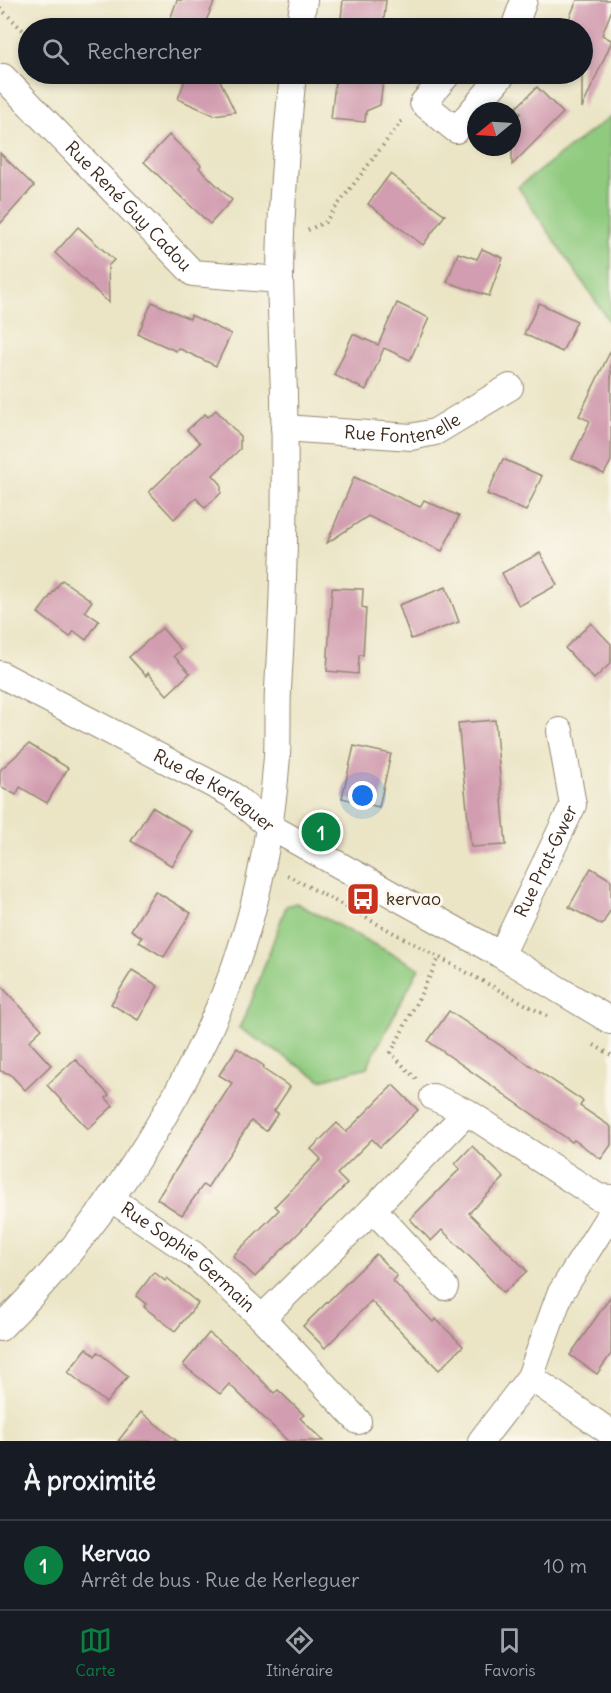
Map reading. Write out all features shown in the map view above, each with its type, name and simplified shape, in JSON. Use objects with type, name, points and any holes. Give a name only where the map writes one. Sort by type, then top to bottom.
[{"type":"street","points":[[301,18],[304,0]]},
{"type":"street","points":[[516,18],[524,0]]},
{"type":"street","name":"Rue René Guy Cadou","points":[[3,77],[193,273],[280,280]]},
{"type":"street","points":[[0,1328],[59,1264],[111,1198],[153,1136],[191,1065],[224,994],[259,884],[269,826],[277,756],[277,711],[284,593],[284,428],[280,280],[286,143],[292,84]]},
{"type":"street","points":[[439,84],[423,103],[456,130],[495,84]]},
{"type":"street","name":"Rue Fontenelle","points":[[284,428],[411,437],[435,432],[510,387]]},
{"type":"street","name":"Rue de Kerleguer","points":[[0,674],[231,794],[269,826],[501,955],[611,1021]]},
{"type":"street","name":"Rue Prat-Gwer","points":[[501,955],[573,805],[560,731]]},
{"type":"street","points":[[433,1097],[467,1112],[598,1197],[611,1198]]},
{"type":"street","name":"Rue Sophie Germain","points":[[262,1318],[467,1112]]},
{"type":"street","name":"Rue Sophie Germain","points":[[111,1198],[193,1254],[262,1318],[358,1421]]},
{"type":"street","points":[[373,1209],[445,1287]]},
{"type":"street","points":[[481,1441],[530,1377],[560,1294],[611,1213]]},
{"type":"street","points":[[530,1377],[611,1434]]},
{"type":"path","points":[[0,8],[18,25]]},
{"type":"path","points":[[281,245],[325,222],[400,122],[423,103]]},
{"type":"path","points":[[263,861],[552,1019]]},
{"type":"path","points":[[433,1097],[391,1053],[454,929]]},
{"type":"path","points":[[591,1043],[611,1055]]},
{"type":"green space","points":[[611,116],[611,324],[518,187]]},
{"type":"green space","points":[[296,903],[419,968],[367,1067],[321,1080],[239,1028],[250,1005],[286,906]]},
{"type":"building","points":[[177,0],[215,0],[207,18],[171,18]]},
{"type":"building","points":[[343,0],[386,0],[384,18],[341,18]]},
{"type":"building","points":[[577,0],[611,0],[611,12],[602,35],[611,40],[611,43],[593,83],[593,18],[569,18]]},
{"type":"building","points":[[183,84],[222,84],[235,112],[214,115],[178,99]]},
{"type":"building","points":[[335,84],[383,84],[380,105],[366,111],[365,122],[331,119]]},
{"type":"building","points":[[582,84],[593,84],[582,108]]},
{"type":"building","points":[[537,87],[563,113],[521,156],[521,113],[521,103]]},
{"type":"building","points":[[169,135],[201,165],[199,168],[232,200],[210,224],[144,162]]},
{"type":"building","points":[[0,153],[34,186],[0,224]]},
{"type":"building","points":[[512,156],[521,156],[512,165]]},
{"type":"building","points":[[390,174],[445,215],[423,245],[368,204]]},
{"type":"building","points":[[78,227],[114,260],[108,266],[109,303],[55,253]]},
{"type":"building","points":[[482,249],[503,258],[489,296],[447,282],[458,253],[477,259]]},
{"type":"building","points":[[152,302],[190,319],[191,315],[231,334],[216,366],[178,348],[176,351],[138,334]]},
{"type":"building","points":[[397,303],[429,318],[410,360],[384,348],[366,390],[334,375],[353,334],[378,345]]},
{"type":"building","points":[[539,303],[577,321],[562,352],[524,334]]},
{"type":"building","points":[[611,350],[611,461],[604,474],[572,459],[590,421],[579,416]]},
{"type":"building","points":[[216,410],[240,436],[240,449],[213,475],[221,484],[221,493],[205,508],[196,498],[174,519],[149,492],[200,443],[187,430],[205,414],[208,417]]},
{"type":"building","points":[[503,459],[542,476],[526,511],[487,494]]},
{"type":"building","points":[[354,477],[420,507],[424,500],[459,516],[442,551],[368,516],[327,543]]},
{"type":"building","points":[[540,553],[557,585],[519,606],[502,573]]},
{"type":"building","points":[[62,580],[92,601],[85,611],[99,621],[86,640],[74,631],[70,637],[38,613]]},
{"type":"building","points":[[446,587],[459,622],[411,639],[399,605]]},
{"type":"building","points":[[332,588],[363,589],[362,607],[366,608],[363,655],[359,655],[358,674],[327,671]]},
{"type":"building","points":[[591,623],[611,644],[611,663],[594,679],[565,648]]},
{"type":"building","points":[[162,628],[181,650],[174,656],[190,673],[167,695],[148,673],[146,676],[129,657]]},
{"type":"building","points":[[495,720],[506,845],[471,847],[458,723]]},
{"type":"building","points":[[29,744],[68,768],[47,803],[20,787],[16,795],[0,786],[0,770]]},
{"type":"building","points":[[354,746],[391,754],[379,807],[342,798]]},
{"type":"building","points":[[152,807],[193,832],[172,866],[131,841]]},
{"type":"building","points":[[591,868],[611,880],[611,909],[602,925],[569,907]]},
{"type":"building","points":[[155,891],[191,913],[164,957],[139,942],[142,937],[131,930]]},
{"type":"building","points":[[132,970],[158,986],[138,1020],[111,1004]]},
{"type":"building","points":[[0,985],[42,1029],[29,1041],[51,1065],[25,1090],[10,1074],[0,1071]]},
{"type":"building","points":[[449,1011],[583,1101],[580,1106],[611,1127],[611,1145],[601,1159],[574,1140],[572,1142],[428,1041]]},
{"type":"building","points":[[237,1048],[290,1087],[274,1111],[278,1113],[266,1131],[251,1121],[207,1188],[203,1185],[182,1215],[157,1199],[232,1083],[219,1075]]},
{"type":"building","points":[[75,1059],[109,1095],[106,1098],[113,1106],[88,1129],[47,1085]]},
{"type":"building","points":[[393,1085],[418,1110],[380,1147],[372,1139],[337,1174],[347,1184],[255,1277],[233,1256],[279,1210],[275,1206],[321,1159],[311,1149],[337,1123],[346,1132]]},
{"type":"building","points":[[472,1146],[504,1178],[469,1213],[527,1271],[503,1293],[442,1230],[431,1241],[410,1219],[460,1169],[455,1164]]},
{"type":"building","points":[[376,1254],[397,1276],[393,1281],[433,1322],[436,1319],[463,1346],[439,1370],[371,1301],[325,1348],[303,1326]]},
{"type":"building","points":[[154,1272],[165,1281],[167,1278],[198,1303],[175,1331],[144,1307],[146,1304],[136,1296]]},
{"type":"building","points":[[611,1296],[611,1354],[597,1374],[570,1355]]},
{"type":"building","points":[[209,1333],[239,1357],[274,1393],[278,1390],[304,1415],[300,1418],[323,1441],[288,1441],[229,1384],[220,1394],[183,1365]]},
{"type":"building","points":[[87,1348],[95,1356],[98,1352],[128,1376],[106,1403],[68,1372]]},
{"type":"building","points":[[141,1412],[177,1441],[118,1441]]},
{"type":"place","name":"Kervao","points":[[321,832]]},
{"type":"place","name":"kervao","points":[[363,899]]}]
